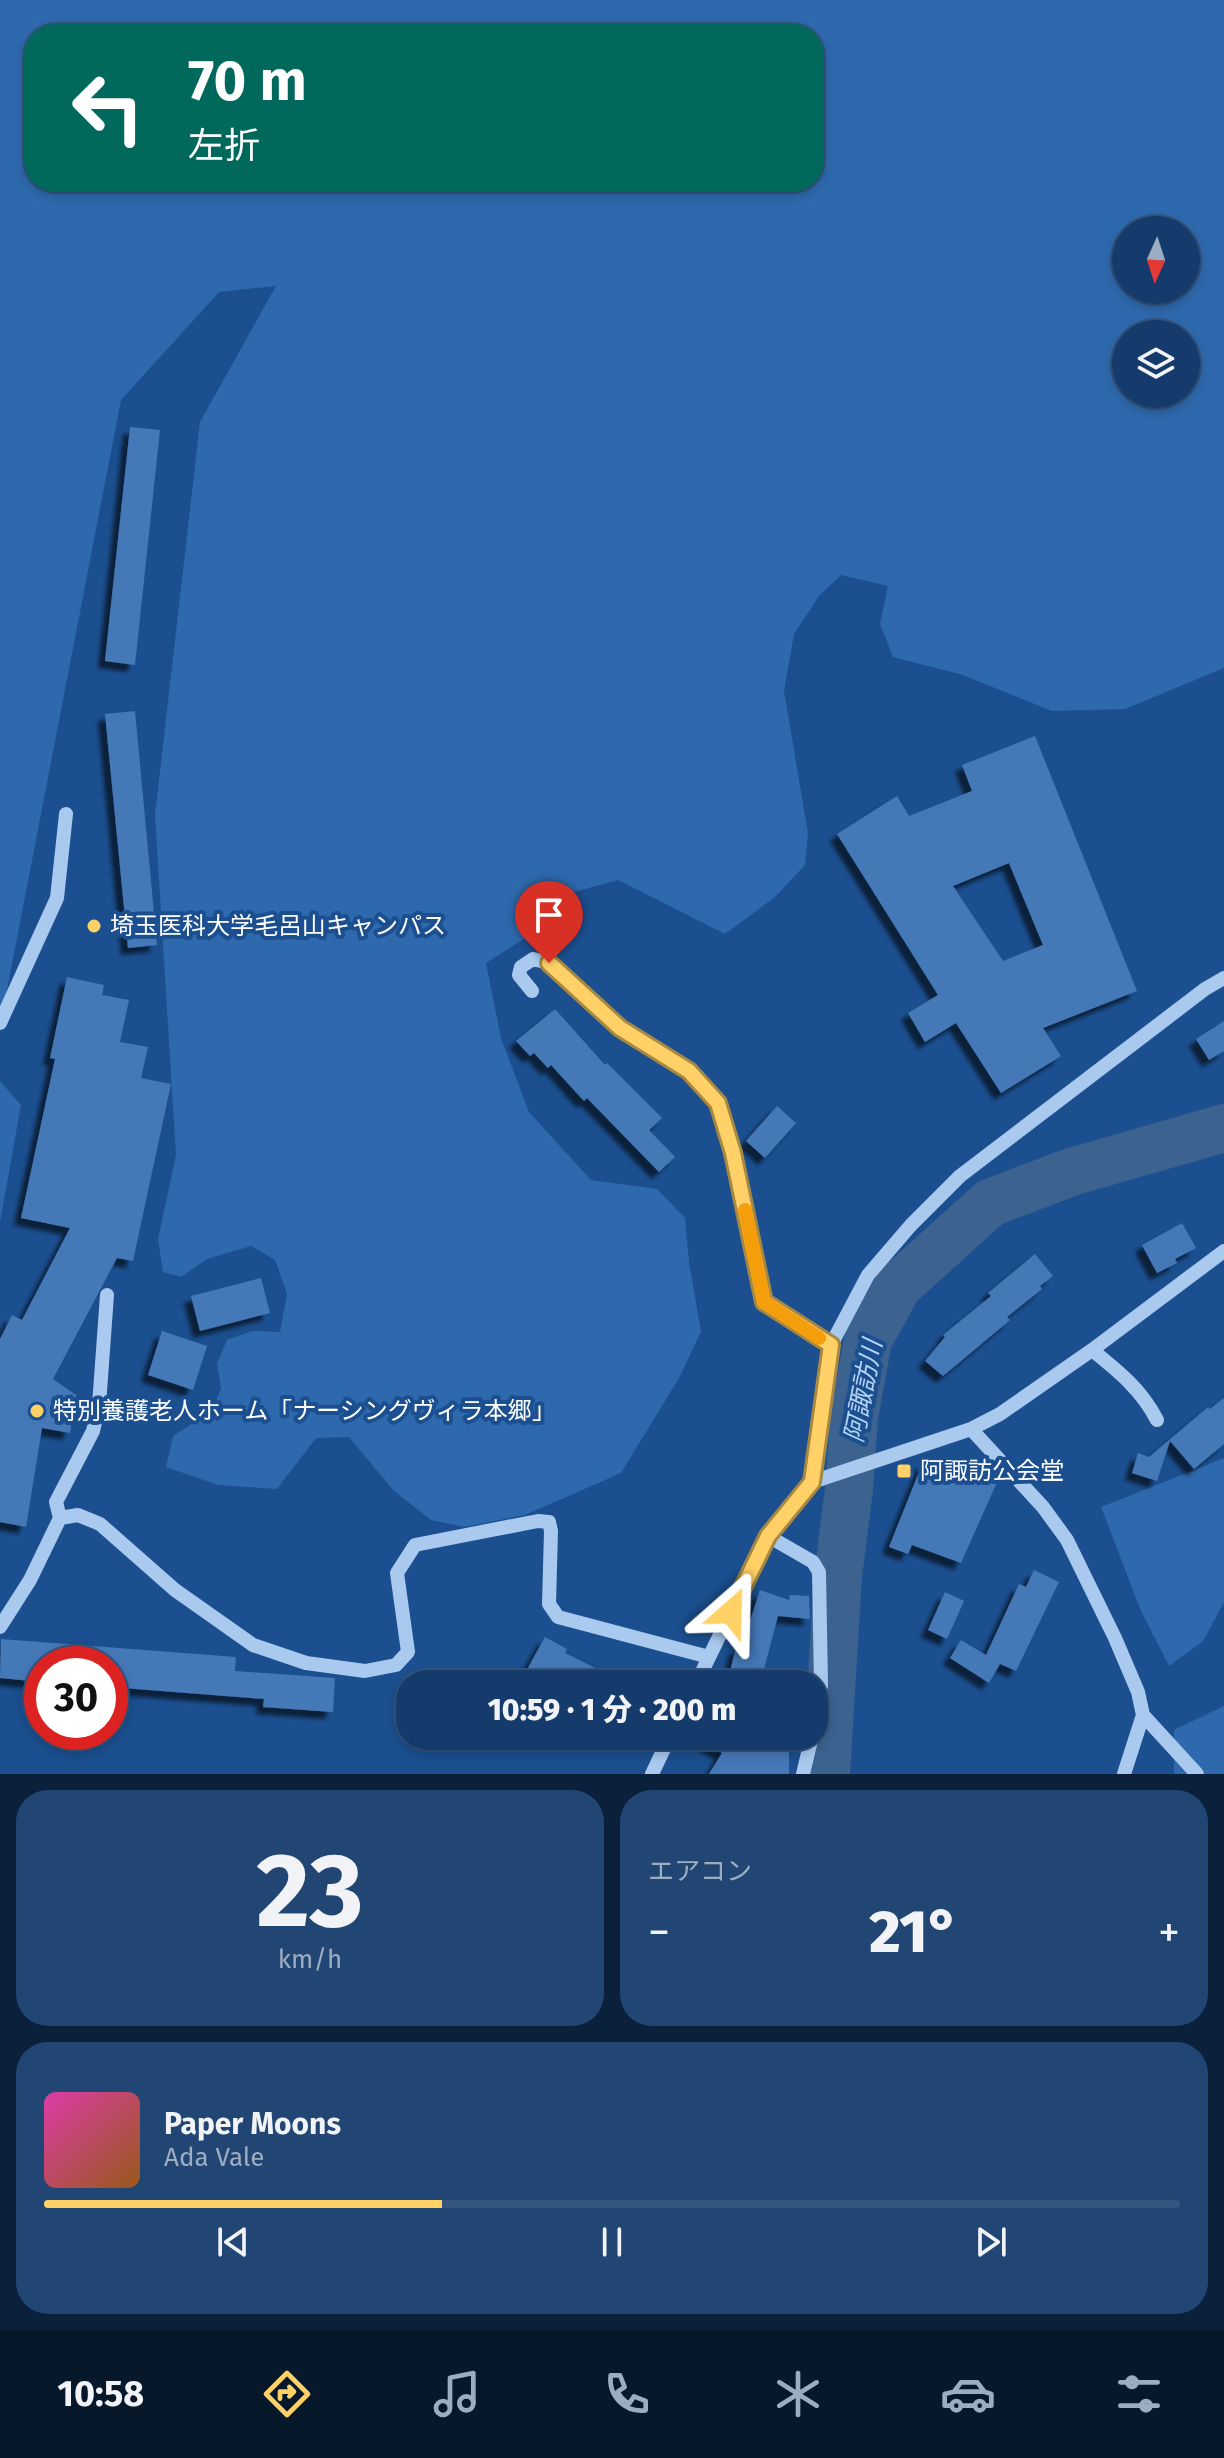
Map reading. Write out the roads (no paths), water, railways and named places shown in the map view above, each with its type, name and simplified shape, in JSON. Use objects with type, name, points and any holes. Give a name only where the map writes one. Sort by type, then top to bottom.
[{"type":"street","points":[[0,1023],[57,898],[66,814]]},
{"type":"street","points":[[532,991],[519,975],[521,967],[533,959],[549,963],[620,1028],[689,1071],[718,1103],[733,1153],[764,1302],[831,1345]]},
{"type":"street","points":[[812,1482],[831,1345],[868,1275],[911,1225],[960,1176],[1205,989],[1224,978]]},
{"type":"street","points":[[703,1670],[768,1536],[812,1482],[971,1429],[1000,1414],[1224,1251]]},
{"type":"street","points":[[0,1627],[30,1580],[60,1518],[56,1502],[93,1431],[99,1405],[107,1295]]},
{"type":"street","points":[[1092,1350],[1128,1379],[1147,1400],[1157,1420]]},
{"type":"street","points":[[971,1429],[1043,1507],[1067,1540],[1115,1638],[1138,1692],[1143,1715],[1124,1774]]},
{"type":"street","points":[[60,1518],[78,1515],[100,1524],[175,1590],[253,1645],[306,1663],[365,1671],[396,1665],[408,1652],[397,1573],[415,1545],[538,1521],[549,1522],[549,1604],[558,1617],[709,1657]]},
{"type":"street","points":[[768,1536],[813,1562],[819,1572],[821,1670]]},
{"type":"street","points":[[1143,1715],[1197,1774]]},
{"type":"street","points":[[652,1774],[663,1750]]},
{"type":"street","points":[[803,1774],[809,1750]]},
{"type":"waterway","name":"阿諏訪川","points":[[826,1774],[838,1576],[854,1418],[868,1340],[898,1286],[990,1203],[1071,1172],[1224,1128]]},
{"type":"place","name":"埼玉医科大学毛呂山キャンパス","points":[[94,926]]},
{"type":"place","name":"特別養護老人ホーム「ナーシングヴィラ本郷」","points":[[37,1411]]},
{"type":"place","name":"阿諏訪公会堂","points":[[904,1471]]}]
